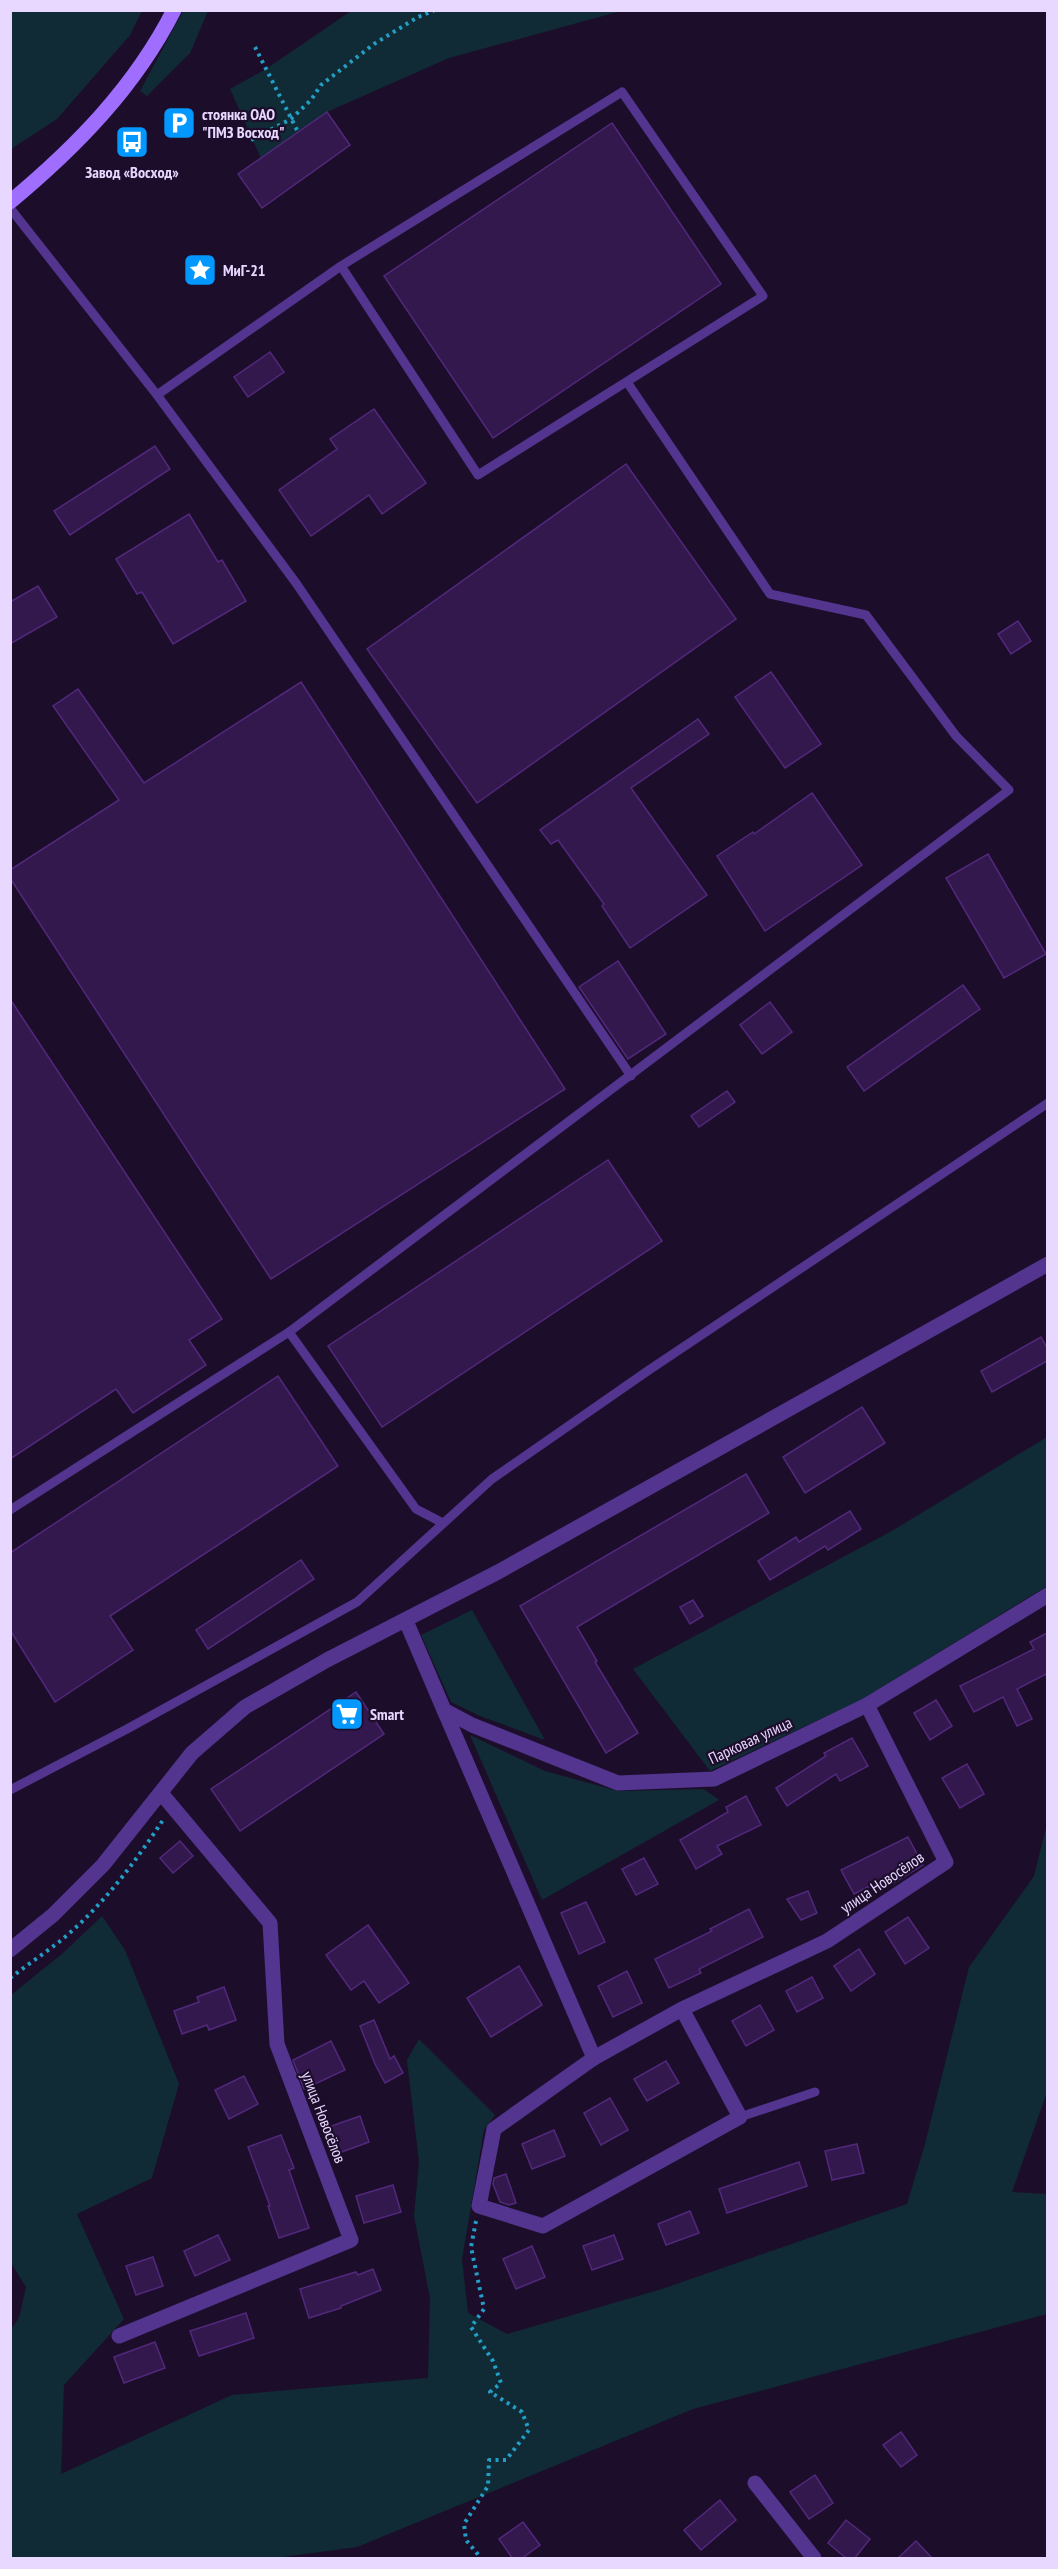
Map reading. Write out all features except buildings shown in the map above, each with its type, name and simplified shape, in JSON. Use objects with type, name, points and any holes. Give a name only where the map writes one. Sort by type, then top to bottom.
[{"type":"main road","points":[[10,202],[50,169],[87,133],[147,58],[174,10]]},
{"type":"street","points":[[10,1950],[53,1915],[103,1865],[192,1753],[245,1707],[327,1660],[518,1561],[1047,1264]]},
{"type":"street","name":"Парковая улица","points":[[444,1710],[472,1725],[618,1783],[714,1779],[867,1705],[1047,1595]]},
{"type":"street","points":[[406,1621],[594,2058]]},
{"type":"street","name":"улица Новосёлов","points":[[479,2206],[494,2129],[594,2058],[682,2009],[827,1941],[946,1862],[867,1705]]},
{"type":"street","name":"улица Новосёлов","points":[[119,2337],[351,2240],[277,2044],[270,1923],[160,1793]]},
{"type":"street","points":[[479,2206],[543,2226],[740,2117],[682,2009]]},
{"type":"street","points":[[755,2483],[814,2559]]},
{"type":"lane","points":[[157,394],[341,266],[622,92],[763,296],[478,475],[341,266]]},
{"type":"lane","points":[[10,208],[157,394],[296,584],[630,1076]]},
{"type":"lane","points":[[10,1510],[289,1332],[1009,790],[956,736],[867,615],[770,594],[627,382]]},
{"type":"lane","points":[[10,1790],[127,1730],[357,1602],[492,1479],[649,1370],[1047,1103]]},
{"type":"lane","points":[[289,1332],[416,1509],[443,1524]]},
{"type":"lane","points":[[740,2117],[815,2092]]},
{"type":"path","points":[[251,140],[291,119],[312,100],[321,85],[390,33],[435,10]]},
{"type":"path","points":[[255,47],[298,132]]},
{"type":"path","points":[[10,1978],[60,1941],[102,1900],[141,1853],[172,1805]]},
{"type":"path","points":[[479,2206],[471,2247],[484,2309],[471,2327],[493,2361],[501,2383],[490,2392],[522,2412],[529,2430],[506,2460],[489,2460],[488,2486],[464,2524],[466,2540],[480,2559]]},
{"type":"shaded area","points":[[11,10],[142,11],[130,35],[57,119],[11,149]]},
{"type":"shaded area","points":[[183,11],[208,11],[190,53],[147,96],[140,91]]},
{"type":"shaded area","points":[[351,11],[621,11],[449,58],[327,112],[261,158],[230,89],[266,69]]},
{"type":"shaded area","points":[[1047,1437],[1047,1586],[861,1700],[710,1771],[633,1669],[890,1532]]},
{"type":"shaded area","points":[[472,1610],[545,1740],[480,1716],[451,1702],[421,1635]]},
{"type":"shaded area","points":[[470,1735],[545,1771],[618,1791],[704,1789],[719,1800],[542,1900]]},
{"type":"shaded area","points":[[1047,1824],[1047,2092],[1012,2192],[1047,2194],[1047,2314],[693,2409],[357,2547],[275,2558],[11,2558],[11,2329],[19,2318],[26,2287],[11,2263],[11,1995],[63,1953],[102,1916],[125,1950],[179,2084],[152,2178],[77,2214],[124,2319],[64,2385],[61,2474],[232,2395],[428,2378],[430,2298],[414,2216],[419,2162],[407,2060],[419,2039],[495,2115],[484,2130],[462,2259],[468,2313],[507,2334],[662,2289],[907,2204],[925,2144],[969,1967],[1034,1876]]},
{"type":"place","name":"стоянка ОАО \"ПМЗ Восход\"","points":[[179,123]]},
{"type":"place","name":"Завод «Восход»","points":[[132,142]]},
{"type":"place","name":"МиГ-21","points":[[200,270]]},
{"type":"place","name":"Smart","points":[[347,1714]]}]
